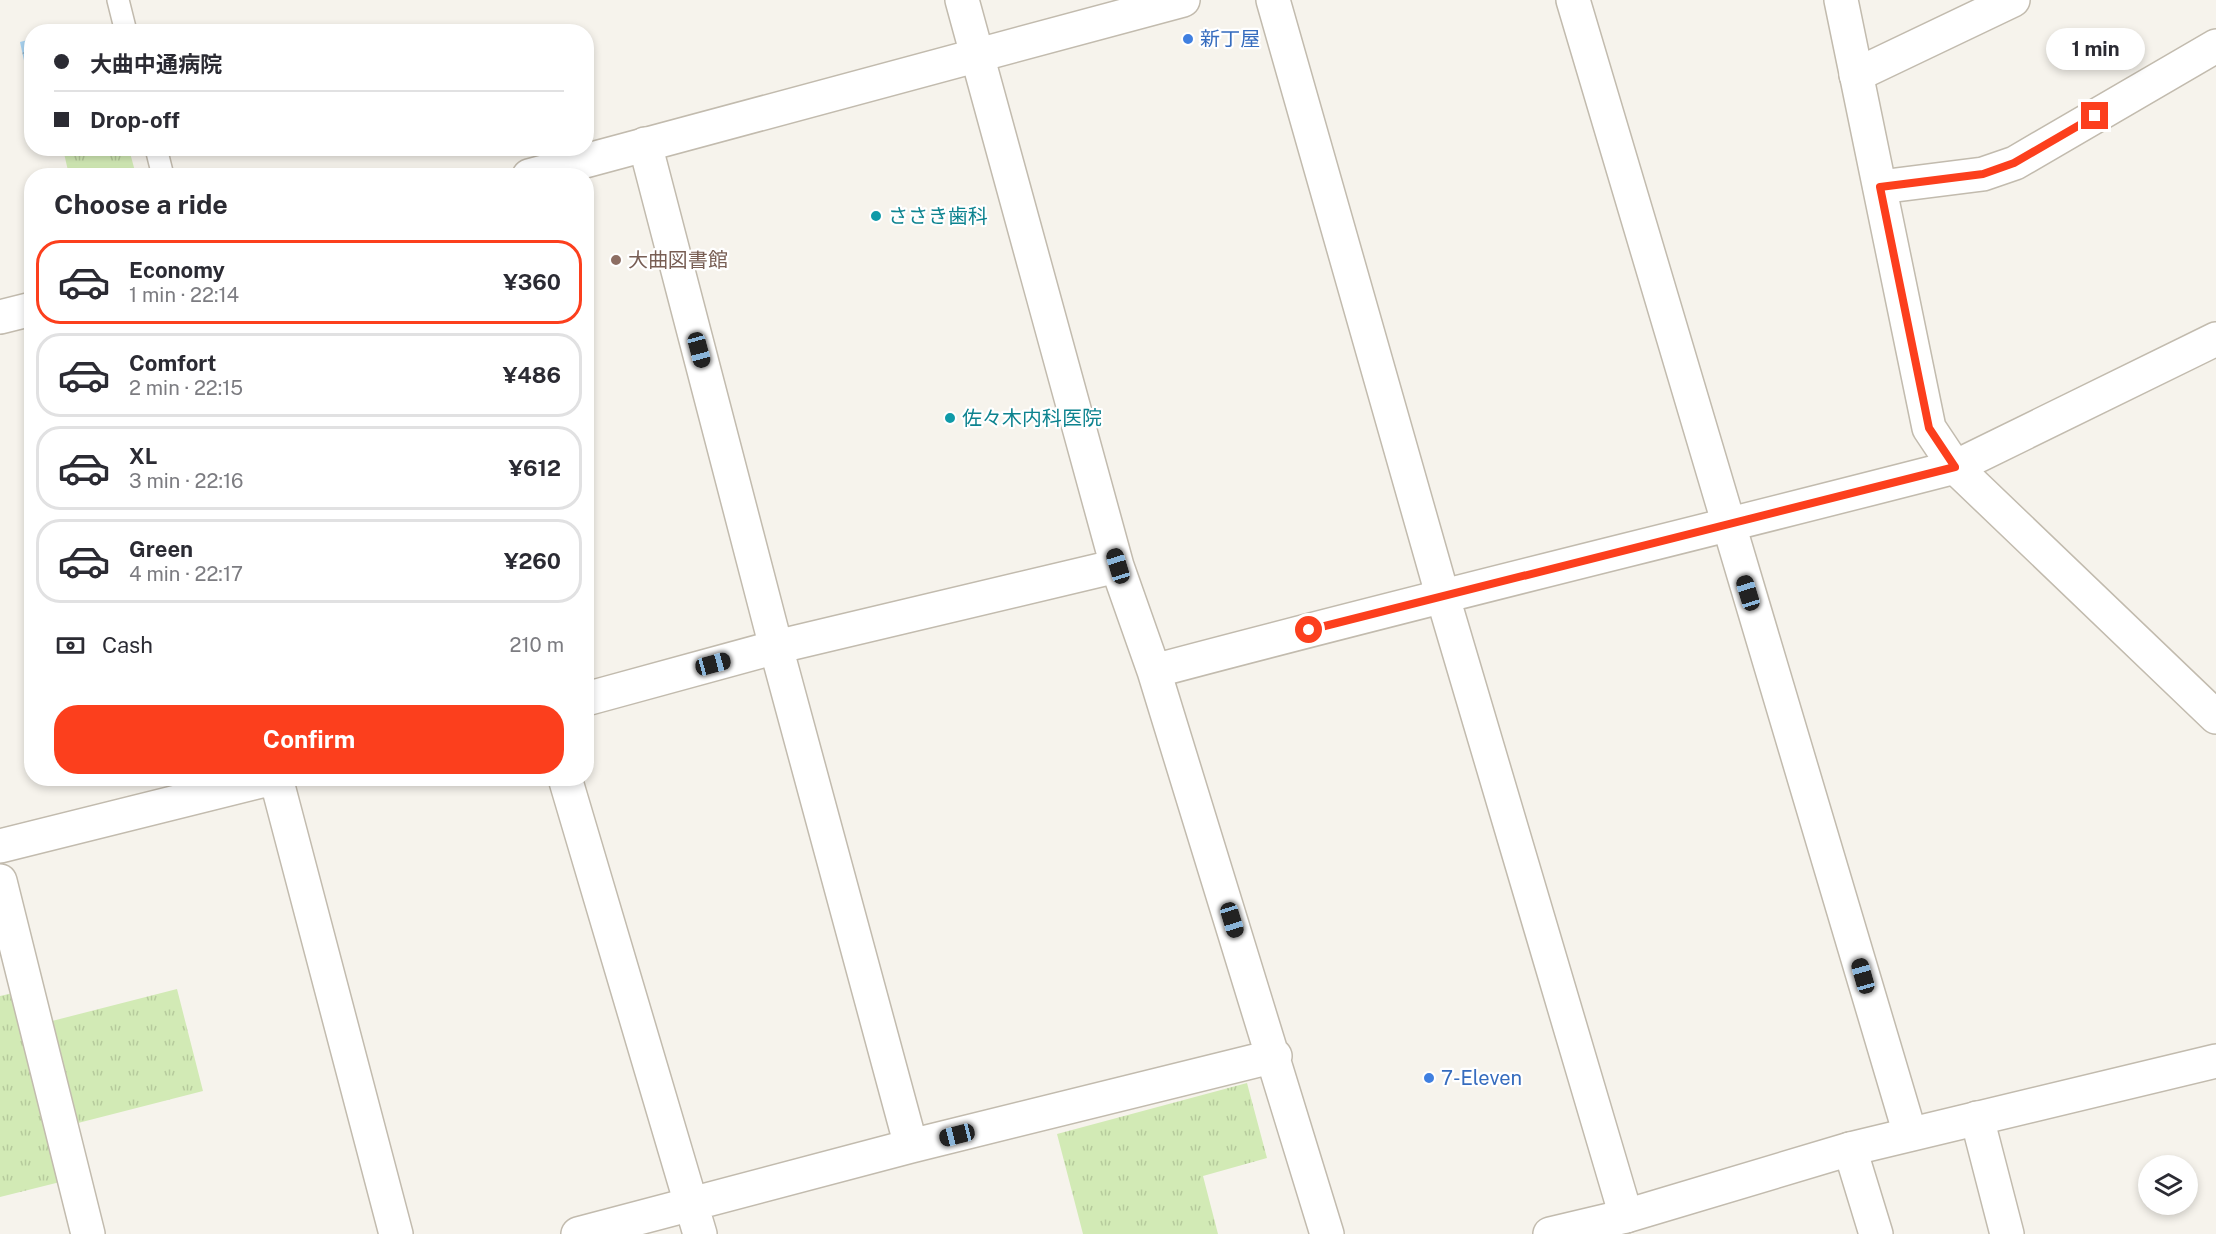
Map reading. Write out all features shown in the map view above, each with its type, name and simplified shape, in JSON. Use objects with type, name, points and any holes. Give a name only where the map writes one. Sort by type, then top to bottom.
[{"type":"street","points":[[962,0],[979,55],[1076,424],[1118,566],[1154,671],[1275,1056],[1327,1234]]},
{"type":"street","points":[[558,168],[1183,0]]},
{"type":"street","points":[[1273,0],[1442,594],[1629,1225]]},
{"type":"street","points":[[1573,0],[1910,1134]]},
{"type":"street","points":[[1840,0],[1929,428],[1955,467],[2216,717]]},
{"type":"street","points":[[1856,75],[2013,0]]},
{"type":"street","points":[[1880,187],[1983,174],[2014,163],[2216,46]]},
{"type":"street","points":[[645,144],[776,647],[911,1146]]},
{"type":"street","points":[[0,317],[24,311]]},
{"type":"street","points":[[1154,671],[1442,594],[1955,467],[2216,339]]},
{"type":"street","points":[[594,697],[776,647],[1118,566]]},
{"type":"street","points":[[0,846],[242,786]]},
{"type":"street","points":[[276,786],[396,1234]]},
{"type":"street","points":[[567,786],[696,1219]]},
{"type":"street","points":[[0,881],[88,1234]]},
{"type":"street","points":[[578,1234],[696,1219],[911,1146],[1275,1056]]},
{"type":"street","points":[[1550,1234],[1629,1225],[1850,1149],[2216,1061]]},
{"type":"street","points":[[1977,1118],[2007,1234]]},
{"type":"street","points":[[1850,1149],[1876,1234]]},
{"type":"lane","points":[[118,0],[124,24]]},
{"type":"green space","points":[[65,156],[131,156],[134,168],[67,168]]},
{"type":"green space","points":[[177,989],[203,1091],[78,1123],[52,1021]]},
{"type":"green space","points":[[13,993],[60,1182],[0,1197],[0,996]]},
{"type":"green space","points":[[1247,1083],[1267,1158],[1203,1176],[1218,1234],[1083,1234],[1057,1134]]},
{"type":"water","points":[[24,41],[24,61],[20,42]]},
{"type":"place","name":"新丁屋","points":[[1188,39]]},
{"type":"place","name":"ささき歯科","points":[[876,216]]},
{"type":"place","name":"大曲図書館","points":[[616,260]]},
{"type":"place","name":"佐々木内科医院","points":[[950,418]]},
{"type":"place","name":"7-Eleven","points":[[1429,1078]]},
{"type":"route","points":[[1309,630],[1442,594],[1955,467],[1929,428],[1880,187],[1983,174],[2014,163],[2095,116]]}]
